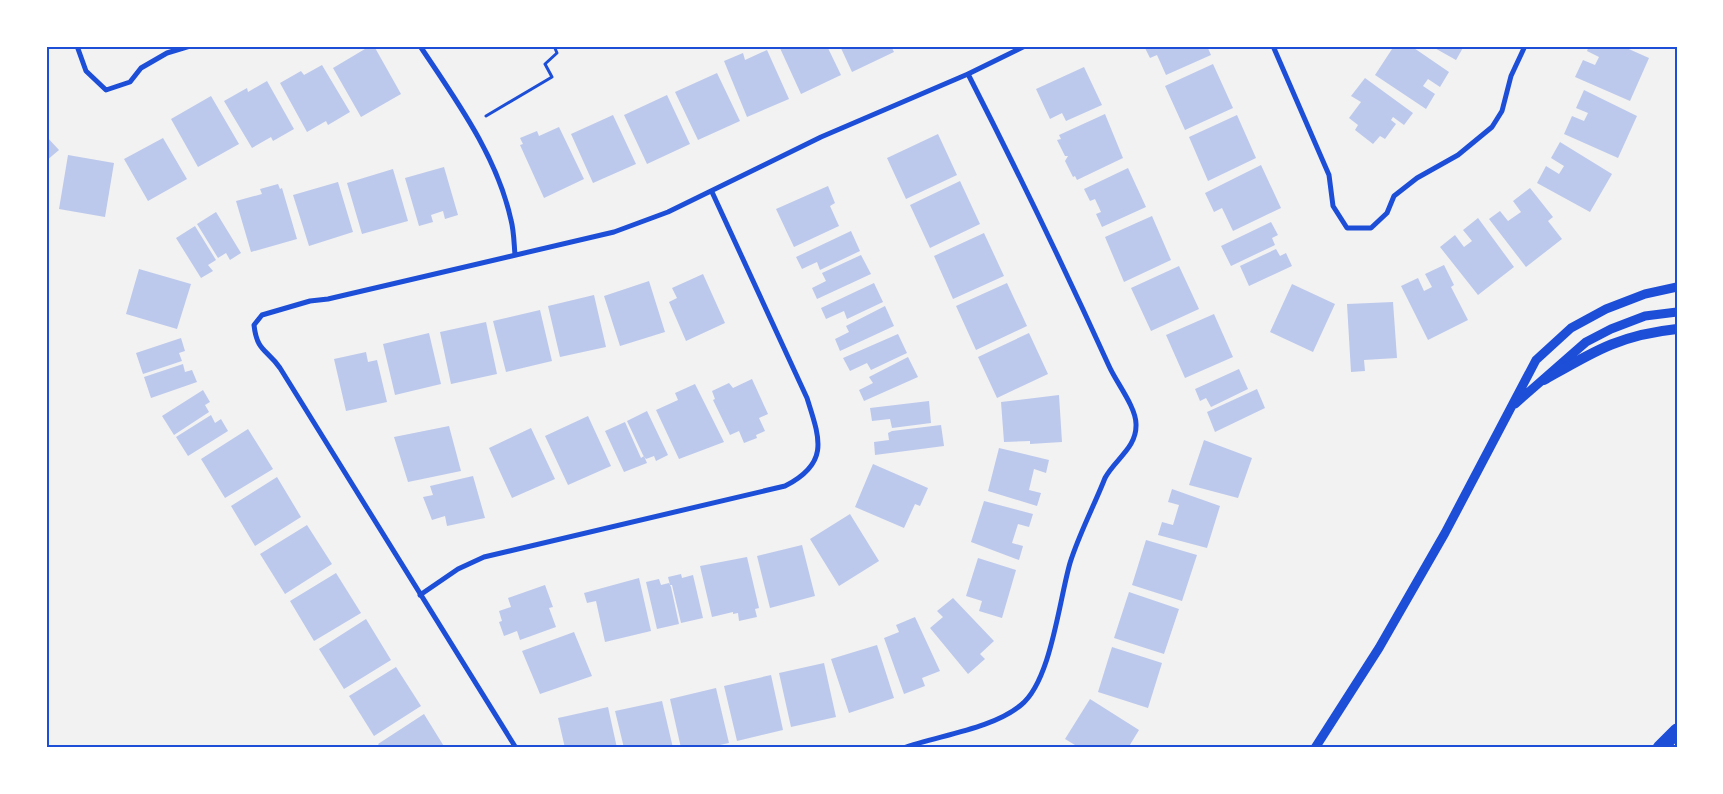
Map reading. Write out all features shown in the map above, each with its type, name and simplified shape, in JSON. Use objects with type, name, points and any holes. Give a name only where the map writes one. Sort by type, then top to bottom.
[{"type":"highway","points":[[1660,748],[1677,731]]},
{"type":"main road","points":[[1544,380],[1617,341],[1646,332],[1677,329]]},
{"type":"street","points":[[77,46],[86,71],[106,90],[130,82],[141,68],[167,53],[190,46]]},
{"type":"street","points":[[420,46],[478,135],[502,188],[512,221],[515,255]]},
{"type":"street","points":[[516,748],[280,368],[263,352],[255,337],[254,325],[262,315],[310,301],[328,299],[614,232],[712,192],[820,137],[968,74],[1025,46]]},
{"type":"street","points":[[1273,46],[1329,175],[1333,206],[1347,228],[1371,228],[1387,213],[1394,196],[1417,178],[1458,155],[1492,127],[1502,111],[1511,76],[1525,46]]},
{"type":"street","points":[[904,748],[991,721],[1009,713],[1032,695],[1044,666],[1071,562],[1110,468],[1130,448],[1136,423],[1132,408],[1113,376],[1049,234],[968,74]]},
{"type":"street","points":[[420,595],[458,569],[484,557],[776,489],[800,479],[808,472],[819,449],[816,428],[807,398],[712,192]]},
{"type":"street","points":[[1315,748],[1379,648],[1444,533],[1536,360],[1571,328],[1606,309],[1645,294],[1677,287]]},
{"type":"street","points":[[1510,408],[1586,342],[1611,329],[1645,316],[1677,312]]},
{"type":"path","points":[[486,116],[552,77],[545,64],[557,52],[554,46]]},
{"type":"building","points":[[370,46],[374,46],[401,94],[361,117],[333,68]]},
{"type":"building","points":[[779,46],[827,46],[841,75],[801,94]]},
{"type":"building","points":[[840,46],[891,46],[894,52],[852,72]]},
{"type":"building","points":[[1144,46],[1207,46],[1211,55],[1166,75],[1157,55],[1150,58]]},
{"type":"building","points":[[1394,46],[1411,46],[1449,72],[1440,87],[1428,79],[1423,86],[1435,94],[1426,109],[1375,75]]},
{"type":"building","points":[[1431,46],[1464,46],[1456,60]]},
{"type":"building","points":[[1589,46],[1622,46],[1649,58],[1630,101],[1575,77],[1583,60],[1595,65],[1599,57],[1587,51]]},
{"type":"building","points":[[767,50],[789,99],[747,117],[724,61],[743,53],[745,60]]},
{"type":"building","points":[[1213,64],[1233,108],[1185,130],[1165,86]]},
{"type":"building","points":[[322,65],[350,112],[328,125],[326,121],[307,132],[280,83],[301,71],[304,75]]},
{"type":"building","points":[[1084,67],[1102,105],[1066,121],[1062,113],[1050,119],[1036,89]]},
{"type":"building","points":[[717,73],[740,121],[698,140],[675,92]]},
{"type":"building","points":[[1365,78],[1413,113],[1404,125],[1393,117],[1391,120],[1396,124],[1385,139],[1380,136],[1373,144],[1355,130],[1358,125],[1349,118],[1361,102],[1351,96]]},
{"type":"building","points":[[267,81],[294,129],[273,141],[271,137],[252,148],[224,101],[247,88],[248,92]]},
{"type":"building","points":[[1584,90],[1637,116],[1618,158],[1564,134],[1572,116],[1584,121],[1588,113],[1576,108]]},
{"type":"building","points":[[667,95],[690,144],[647,164],[624,115]]},
{"type":"building","points":[[211,96],[239,144],[198,167],[171,119]]},
{"type":"building","points":[[1105,114],[1123,158],[1077,180],[1075,176],[1073,177],[1065,161],[1068,156],[1065,156],[1057,140],[1061,139],[1059,135]]},
{"type":"building","points":[[613,115],[636,164],[593,183],[571,134]]},
{"type":"building","points":[[1237,115],[1256,158],[1208,181],[1189,137]]},
{"type":"building","points":[[559,127],[584,179],[544,198],[520,145],[523,144],[520,138],[537,131],[539,136]]},
{"type":"building","points":[[938,134],[957,175],[906,199],[887,158]]},
{"type":"building","points":[[46,136],[59,150],[46,161]]},
{"type":"building","points":[[163,138],[187,179],[148,201],[124,159]]},
{"type":"building","points":[[1560,142],[1612,174],[1590,212],[1537,183],[1546,166],[1559,174],[1564,166],[1551,158]]},
{"type":"building","points":[[68,155],[114,163],[105,217],[59,209]]},
{"type":"building","points":[[1261,165],[1281,208],[1233,231],[1222,208],[1214,212],[1205,193]]},
{"type":"building","points":[[444,167],[458,215],[445,219],[443,211],[431,215],[433,222],[419,226],[405,178]]},
{"type":"building","points":[[1128,168],[1146,207],[1102,227],[1096,214],[1101,212],[1095,199],[1090,201],[1084,189]]},
{"type":"building","points":[[393,169],[408,221],[362,234],[347,183]]},
{"type":"building","points":[[960,181],[980,224],[930,248],[910,205]]},
{"type":"building","points":[[338,182],[353,232],[309,246],[293,195]]},
{"type":"building","points":[[278,184],[280,189],[282,188],[297,239],[251,252],[236,201],[262,194],[260,189]]},
{"type":"building","points":[[828,186],[835,203],[830,206],[839,226],[794,247],[776,209]]},
{"type":"building","points":[[1530,188],[1553,217],[1548,221],[1562,239],[1526,267],[1489,219],[1500,211],[1508,221],[1521,212],[1513,201]]},
{"type":"building","points":[[216,212],[241,253],[230,260],[226,253],[218,258],[197,224]]},
{"type":"building","points":[[1152,216],[1171,260],[1124,282],[1105,237]]},
{"type":"building","points":[[1478,218],[1514,267],[1478,295],[1440,247],[1455,235],[1464,247],[1472,241],[1463,230]]},
{"type":"building","points":[[1271,222],[1278,235],[1272,238],[1275,245],[1231,266],[1221,246]]},
{"type":"building","points":[[195,226],[216,260],[208,265],[213,271],[201,278],[176,238]]},
{"type":"building","points":[[851,231],[860,251],[820,270],[817,262],[802,269],[796,257]]},
{"type":"building","points":[[984,233],[1004,276],[953,299],[934,256]]},
{"type":"building","points":[[1276,249],[1280,256],[1286,253],[1292,266],[1249,286],[1240,266]]},
{"type":"building","points":[[861,255],[871,274],[817,299],[812,288],[826,281],[822,273]]},
{"type":"building","points":[[1444,265],[1454,285],[1451,287],[1468,320],[1428,340],[1401,286],[1418,278],[1424,291],[1432,287],[1425,274]]},
{"type":"building","points":[[1179,266],[1199,309],[1151,331],[1131,288]]},
{"type":"building","points":[[139,269],[191,284],[177,329],[126,314]]},
{"type":"building","points":[[703,274],[725,323],[686,341],[669,302],[677,298],[672,288]]},
{"type":"building","points":[[649,281],[665,332],[620,346],[604,296]]},
{"type":"building","points":[[874,283],[883,302],[847,319],[844,311],[826,319],[821,308]]},
{"type":"building","points":[[1007,283],[1027,326],[976,350],[956,306]]},
{"type":"building","points":[[1292,284],[1335,304],[1313,352],[1270,332]]},
{"type":"building","points":[[594,295],[606,347],[560,357],[548,306]]},
{"type":"building","points":[[1393,302],[1397,358],[1364,360],[1365,371],[1351,372],[1347,304]]},
{"type":"building","points":[[885,306],[894,326],[840,351],[835,339],[849,332],[846,326]]},
{"type":"building","points":[[540,310],[552,361],[506,372],[493,321]]},
{"type":"building","points":[[1214,314],[1233,357],[1185,378],[1166,335]]},
{"type":"building","points":[[486,322],[497,374],[451,384],[440,332]]},
{"type":"building","points":[[429,333],[441,384],[395,395],[383,344]]},
{"type":"building","points":[[1029,333],[1048,374],[997,398],[978,357]]},
{"type":"building","points":[[898,334],[907,353],[871,370],[867,363],[850,371],[843,358]]},
{"type":"building","points":[[181,338],[185,351],[179,353],[182,361],[143,374],[136,353]]},
{"type":"building","points":[[366,352],[368,362],[377,360],[387,402],[346,411],[334,359]]},
{"type":"building","points":[[908,357],[918,377],[864,401],[859,390],[873,383],[869,377]]},
{"type":"building","points":[[183,364],[185,372],[192,370],[197,382],[151,398],[144,377]]},
{"type":"building","points":[[1239,369],[1248,389],[1211,407],[1206,398],[1200,401],[1195,389]]},
{"type":"building","points":[[752,379],[768,414],[759,418],[765,431],[756,435],[757,438],[744,443],[739,431],[730,435],[713,400],[715,399],[712,391],[729,383],[733,388]]},
{"type":"building","points":[[695,384],[724,442],[679,459],[656,410],[678,400],[675,393]]},
{"type":"building","points":[[1257,389],[1265,408],[1215,432],[1207,412]]},
{"type":"building","points":[[203,390],[210,402],[205,405],[209,412],[174,435],[162,416]]},
{"type":"building","points":[[1059,395],[1062,442],[1030,444],[1030,441],[1004,442],[1001,402]]},
{"type":"building","points":[[929,401],[931,423],[892,428],[890,419],[872,421],[870,408]]},
{"type":"building","points":[[647,411],[668,455],[656,461],[654,456],[646,459],[643,455],[627,421]]},
{"type":"building","points":[[211,415],[215,423],[221,419],[228,431],[188,456],[176,437]]},
{"type":"building","points":[[588,416],[611,466],[568,485],[545,436]]},
{"type":"building","points":[[625,422],[641,458],[644,456],[647,463],[624,472],[605,431]]},
{"type":"building","points":[[941,425],[944,446],[875,455],[874,442],[889,440],[888,433],[892,431]]},
{"type":"building","points":[[449,426],[461,471],[408,482],[394,437]]},
{"type":"building","points":[[531,428],[555,479],[512,498],[489,448]]},
{"type":"building","points":[[248,429],[273,469],[225,498],[201,459]]},
{"type":"building","points":[[1204,440],[1252,458],[1238,498],[1189,485]]},
{"type":"building","points":[[999,448],[1049,460],[1046,473],[1034,469],[1029,490],[1041,493],[1037,506],[988,491]]},
{"type":"building","points":[[873,464],[928,488],[920,506],[915,504],[904,528],[855,507]]},
{"type":"building","points":[[473,476],[485,518],[447,526],[445,516],[432,520],[423,497],[433,495],[430,486]]},
{"type":"building","points":[[277,477],[301,517],[255,546],[231,506]]},
{"type":"building","points":[[1172,489],[1220,506],[1207,548],[1158,535],[1162,522],[1173,525],[1179,505],[1168,502]]},
{"type":"building","points":[[984,501],[1033,514],[1029,527],[1018,524],[1012,543],[1023,546],[1019,560],[971,542]]},
{"type":"building","points":[[850,514],[879,561],[839,586],[810,539]]},
{"type":"building","points":[[307,525],[332,564],[285,594],[260,554]]},
{"type":"building","points":[[1146,540],[1197,555],[1182,601],[1132,585]]},
{"type":"building","points":[[802,545],[815,596],[770,608],[757,556]]},
{"type":"building","points":[[747,557],[759,608],[755,609],[757,617],[739,621],[738,613],[733,614],[733,612],[712,617],[700,566]]},
{"type":"building","points":[[978,558],[1016,570],[1002,618],[979,611],[982,601],[966,596]]},
{"type":"building","points":[[336,573],[361,613],[314,641],[290,601]]},
{"type":"building","points":[[681,574],[682,578],[693,575],[703,618],[681,623],[672,585],[670,585],[668,577]]},
{"type":"building","points":[[639,578],[651,631],[605,642],[596,601],[587,603],[584,593]]},
{"type":"building","points":[[659,579],[661,585],[669,583],[671,587],[679,624],[657,629],[646,582]]},
{"type":"building","points":[[545,585],[553,607],[549,608],[556,627],[520,640],[517,631],[504,636],[499,622],[502,621],[499,611],[511,607],[508,598]]},
{"type":"building","points":[[1129,592],[1179,609],[1164,654],[1114,638]]},
{"type":"building","points":[[953,598],[994,641],[980,654],[985,659],[968,674],[930,628],[943,617],[937,611]]},
{"type":"building","points":[[915,617],[940,671],[922,678],[925,686],[904,694],[884,638],[899,632],[896,625]]},
{"type":"building","points":[[366,619],[391,660],[344,689],[319,649]]},
{"type":"building","points":[[574,632],[592,676],[540,694],[522,651]]},
{"type":"building","points":[[877,645],[894,698],[849,713],[831,659]]},
{"type":"building","points":[[1112,647],[1162,663],[1148,708],[1098,692]]},
{"type":"building","points":[[824,663],[836,717],[791,727],[779,673]]},
{"type":"building","points":[[396,667],[421,706],[374,736],[349,696]]},
{"type":"building","points":[[771,675],[783,730],[737,741],[724,686]]},
{"type":"building","points":[[716,688],[729,743],[706,748],[681,748],[670,699]]},
{"type":"building","points":[[1090,699],[1139,730],[1128,748],[1080,748],[1065,739]]},
{"type":"building","points":[[662,701],[673,748],[624,748],[615,711]]},
{"type":"building","points":[[608,707],[617,748],[565,748],[558,718]]},
{"type":"building","points":[[424,714],[445,748],[381,748],[378,744]]}]
